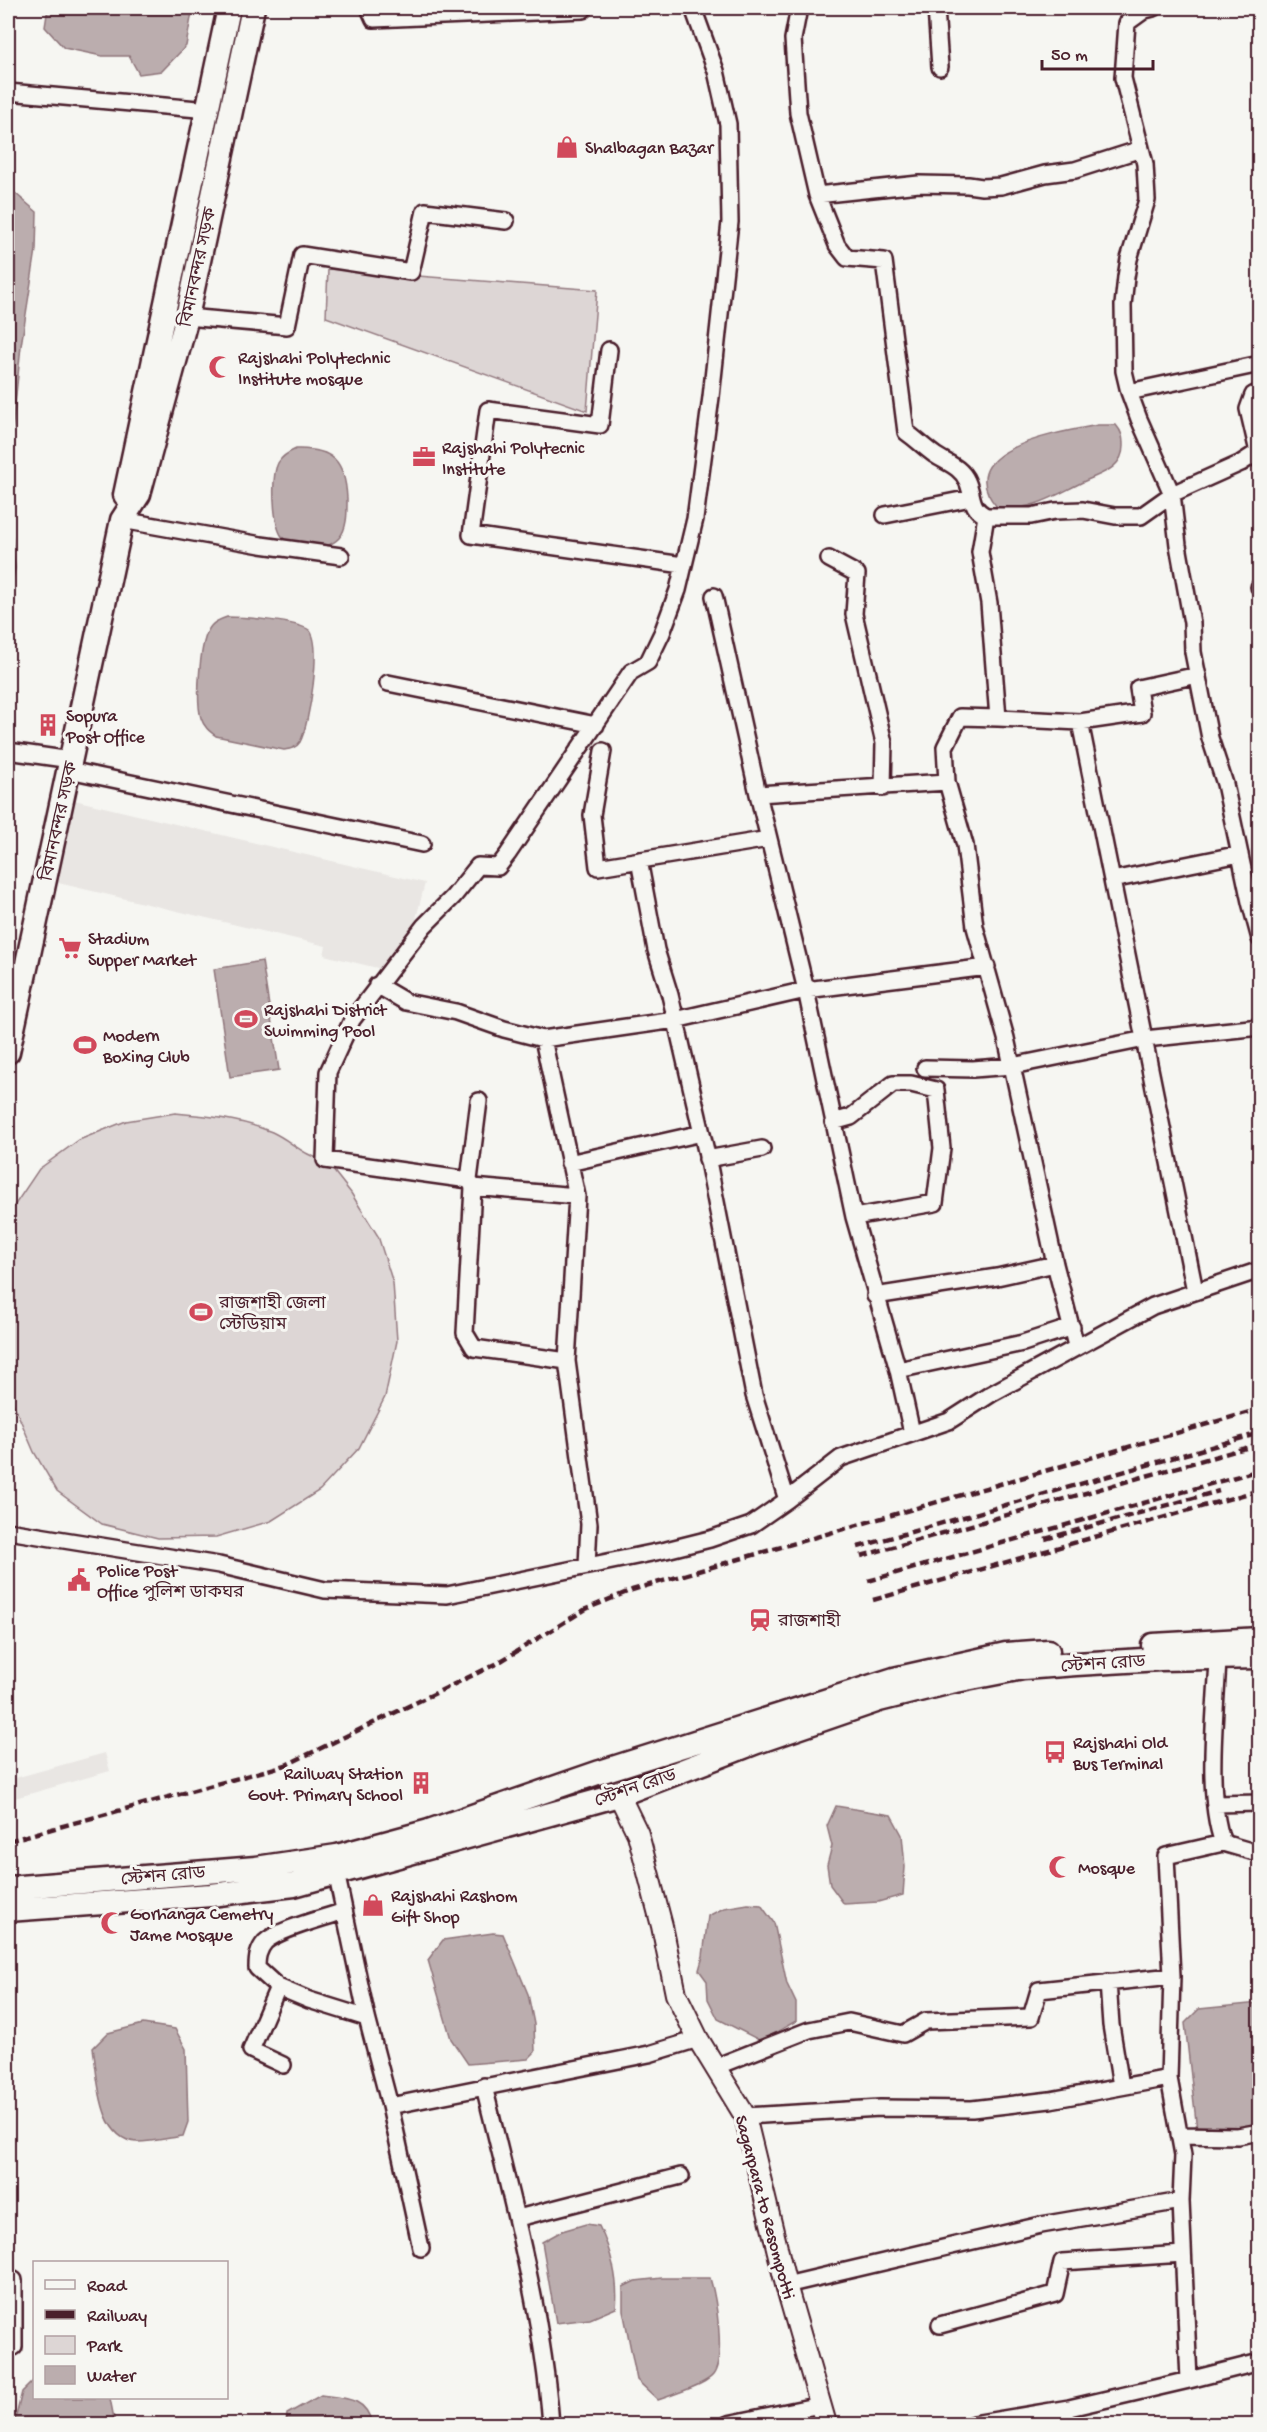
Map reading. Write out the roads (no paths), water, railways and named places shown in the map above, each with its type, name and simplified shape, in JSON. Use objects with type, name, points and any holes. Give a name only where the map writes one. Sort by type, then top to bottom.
[{"type":"main road","name":"বিমানবন্দর সড়ক","points":[[8,1052],[122,520],[125,491],[230,8]]},
{"type":"main road","name":"বিমানবন্দর সড়ক","points":[[122,520],[139,494],[187,317],[253,8]]},
{"type":"main road","name":"স্টেশন রোড","points":[[8,1888],[256,1868],[337,1856],[429,1831],[616,1767],[894,1679],[1006,1654],[1260,1639]]},
{"type":"main road","name":"স্টেশন রোড","points":[[8,1910],[211,1895],[294,1885],[619,1795],[757,1742],[867,1704],[951,1682],[1023,1668],[1160,1659],[1260,1657]]},
{"type":"main road","name":"Sagarpara to Resompotti","points":[[619,1795],[638,1834],[662,1926],[676,1994],[698,2039],[745,2116],[786,2285],[826,2424]]},
{"type":"street","points":[[369,8],[374,19],[583,10]]},
{"type":"street","points":[[577,1196],[471,1184],[325,1160],[327,1072],[352,1020],[377,986],[424,926],[453,897],[478,866],[498,867],[631,672],[648,662],[678,590],[695,519],[730,222],[728,124],[716,71],[693,8]]},
{"type":"street","points":[[804,8],[793,39],[798,113],[817,195],[837,245],[847,258],[884,261],[906,432],[937,456],[957,467],[968,481],[971,498],[978,512],[986,516],[1031,516],[1055,511],[1083,510],[1115,516],[1141,516],[1172,494],[1241,463],[1258,452],[1248,409],[1252,395],[1260,392]]},
{"type":"street","points":[[936,8],[940,67]]},
{"type":"street","points":[[1129,8],[1123,78],[1145,164],[1147,200],[1129,259],[1123,304],[1124,371],[1129,392],[1172,494],[1178,545],[1192,623],[1193,652],[1210,738],[1225,784],[1240,854],[1255,902],[1260,939]]},
{"type":"street","points":[[1127,23],[1145,10],[1153,8]]},
{"type":"street","points":[[8,92],[209,110]]},
{"type":"street","points":[[817,195],[919,184],[1001,186],[1074,170],[1141,149]]},
{"type":"street","points":[[187,317],[287,326],[302,255],[411,272],[424,211],[506,221]]},
{"type":"street","points":[[609,350],[600,425],[488,410],[471,535],[683,565]]},
{"type":"street","points":[[1129,392],[1260,364]]},
{"type":"street","points":[[885,515],[971,498]]},
{"type":"street","points":[[986,516],[980,552],[989,603],[998,718]]},
{"type":"street","points":[[122,520],[261,545],[341,556]]},
{"type":"street","points":[[829,559],[857,574],[854,614],[884,743],[883,788]]},
{"type":"street","points":[[714,596],[758,794],[806,990],[854,1217],[898,1370],[912,1433]]},
{"type":"street","points":[[1076,1346],[1055,1264],[1012,1066],[975,927],[964,845],[946,782],[945,747],[960,717],[1080,722],[1142,713],[1138,688],[1198,675]]},
{"type":"street","points":[[388,683],[596,725]]},
{"type":"street","points":[[1080,722],[1195,1291]]},
{"type":"street","points":[[8,751],[422,844]]},
{"type":"street","points":[[603,751],[592,815],[598,867],[769,839]]},
{"type":"street","points":[[758,794],[883,788],[946,782]]},
{"type":"street","points":[[1112,880],[1240,854]]},
{"type":"street","points":[[639,860],[656,950],[670,996],[708,1159],[754,1395],[787,1500]]},
{"type":"street","points":[[377,986],[406,1002],[456,1012],[504,1029],[543,1039],[675,1020],[806,990],[987,967]]},
{"type":"street","points":[[925,1068],[973,1069],[1012,1066],[1145,1039],[1260,1027]]},
{"type":"street","points":[[543,1039],[577,1196],[567,1361],[589,1524],[587,1566]]},
{"type":"street","points":[[833,1122],[851,1117],[893,1084],[911,1084],[936,1090],[942,1148],[935,1203],[854,1217]]},
{"type":"street","points":[[479,1101],[471,1184],[465,1333],[474,1348],[567,1361]]},
{"type":"street","points":[[569,1163],[702,1133]]},
{"type":"street","points":[[708,1159],[762,1149]]},
{"type":"street","points":[[875,1296],[997,1277],[1055,1264]]},
{"type":"street","points":[[8,1531],[219,1565],[325,1590],[447,1595],[587,1566],[710,1539],[751,1525],[841,1458],[948,1421],[1076,1346],[1153,1306],[1260,1270]]},
{"type":"street","points":[[898,1370],[1023,1343],[1072,1327]]},
{"type":"street","points":[[1218,1659],[1213,1790],[1217,1828],[1223,1843]]},
{"type":"street","points":[[1215,1804],[1260,1803]]},
{"type":"street","points":[[1189,2380],[1181,2201],[1183,2156],[1169,2078],[1172,1976],[1166,1856],[1223,1843],[1254,1852]]},
{"type":"street","points":[[336,1872],[367,2018],[390,2106],[421,2248]]},
{"type":"street","points":[[344,1911],[266,1941],[258,1953],[257,1968],[279,1988],[367,2018]]},
{"type":"street","points":[[715,2067],[809,2030],[849,2022],[903,2034],[926,2021],[1031,2017],[1039,1990],[1172,1976]]},
{"type":"street","points":[[1108,1983],[1111,2025],[1120,2086]]},
{"type":"street","points":[[279,1988],[251,2049],[283,2065]]},
{"type":"street","points":[[390,2106],[649,2054],[698,2039]]},
{"type":"street","points":[[745,2116],[880,2108],[972,2109],[1050,2100],[1169,2078]]},
{"type":"street","points":[[484,2086],[518,2218],[540,2332],[551,2424]]},
{"type":"street","points":[[1179,2135],[1238,2136],[1260,2132]]},
{"type":"street","points":[[518,2218],[681,2176]]},
{"type":"street","points":[[786,2285],[1041,2225],[1181,2201]]},
{"type":"street","points":[[940,2325],[1055,2294],[1062,2262],[1183,2254]]},
{"type":"street","points":[[8,2348],[14,2347],[14,2280]]},
{"type":"street","points":[[973,2424],[1069,2408],[1260,2362]]},
{"type":"street","points":[[728,2424],[820,2405]]},
{"type":"street","points":[[1059,2424],[1069,2408]]},
{"type":"water","points":[[48,8],[192,8],[192,12],[186,46],[162,71],[139,74],[129,56],[102,56],[64,48],[45,27]]},
{"type":"water","points":[[8,187],[37,212],[36,250],[21,346],[8,472]]},
{"type":"water","points":[[1098,425],[1116,425],[1121,432],[1122,453],[1115,465],[1033,505],[997,507],[986,487],[987,471],[998,457],[1015,447],[1037,439]]},
{"type":"water","points":[[296,449],[309,449],[328,454],[340,466],[343,475],[347,498],[345,524],[339,538],[326,546],[309,548],[293,545],[286,541],[278,528],[274,478],[278,463]]},
{"type":"water","points":[[8,505],[15,568],[8,608]]},
{"type":"water","points":[[227,617],[282,622],[309,630],[315,650],[313,684],[304,733],[295,747],[284,750],[216,736],[204,724],[201,718],[199,698],[201,657],[211,626],[216,621]]},
{"type":"water","name":"Rajshahi District Swimming Pool","points":[[262,961],[279,1070],[230,1077],[214,969]]},
{"type":"water","points":[[836,1806],[891,1815],[902,1835],[905,1867],[903,1895],[878,1902],[844,1904],[830,1885],[827,1865],[832,1846],[827,1826]]},
{"type":"water","points":[[748,1904],[761,1905],[774,1923],[787,1984],[796,2003],[796,2021],[761,2041],[718,2019],[708,1999],[707,1981],[699,1970],[708,1916],[724,1908]]},
{"type":"water","points":[[493,1933],[503,1934],[528,1994],[534,2024],[535,2052],[528,2059],[468,2064],[451,2039],[428,1960],[443,1940]]},
{"type":"water","points":[[1259,2003],[1259,2130],[1197,2130],[1185,2023],[1199,2009]]},
{"type":"water","points":[[143,2024],[175,2029],[186,2049],[188,2122],[183,2136],[143,2142],[124,2139],[114,2130],[102,2105],[93,2048],[108,2033]]},
{"type":"water","points":[[586,2224],[599,2226],[607,2245],[615,2276],[616,2308],[590,2319],[556,2323],[542,2242],[562,2231]]},
{"type":"water","points":[[662,2278],[710,2278],[717,2313],[719,2355],[717,2367],[709,2379],[658,2400],[637,2380],[623,2310],[623,2287],[635,2281]]},
{"type":"water","points":[[33,2381],[33,2399],[110,2399],[115,2424],[14,2424],[22,2392]]},
{"type":"water","points":[[321,2395],[353,2400],[365,2408],[372,2424],[286,2424],[287,2414]]},
{"type":"railway","points":[[8,1841],[286,1765],[496,1664],[586,1609],[632,1590],[1260,1409]]},
{"type":"railway","points":[[858,1547],[1260,1433]]},
{"type":"railway","points":[[861,1556],[1260,1444]]},
{"type":"railway","points":[[868,1581],[1260,1470]]},
{"type":"railway","points":[[873,1600],[1260,1490]]},
{"type":"railway","points":[[1045,1539],[1219,1491]]},
{"type":"place","name":"Shalbagan Bazar","points":[[567,147]]},
{"type":"place","name":"Rajshahi Polytechnic Institute mosque","points":[[220,367]]},
{"type":"place","name":"Rajshahi Polytecnic Institute","points":[[424,457]]},
{"type":"place","name":"Sopura Post Office","points":[[48,725]]},
{"type":"place","name":"Stadium Supper Market","points":[[70,948]]},
{"type":"place","name":"Rajshahi District Swimming Pool","points":[[246,1019]]},
{"type":"place","name":"Modern Boxing Club","points":[[85,1045]]},
{"type":"place","name":"রাজশাহী জেলা স্টেডিয়াম","points":[[201,1312]]},
{"type":"place","name":"Police Post Office পুলিশ ডাকঘর","points":[[79,1580]]},
{"type":"place","name":"রাজশাহী","points":[[760,1620]]},
{"type":"place","name":"Rajshahi Old Bus Terminal","points":[[1055,1752]]},
{"type":"place","name":"Railway Station Govt. Primary School","points":[[421,1783]]},
{"type":"place","name":"Mosque","points":[[1060,1867]]},
{"type":"place","name":"Rajshahi Rashom Gift Shop","points":[[373,1905]]},
{"type":"place","name":"Gorhanga Cemetry Jame Mosque","points":[[112,1923]]}]
